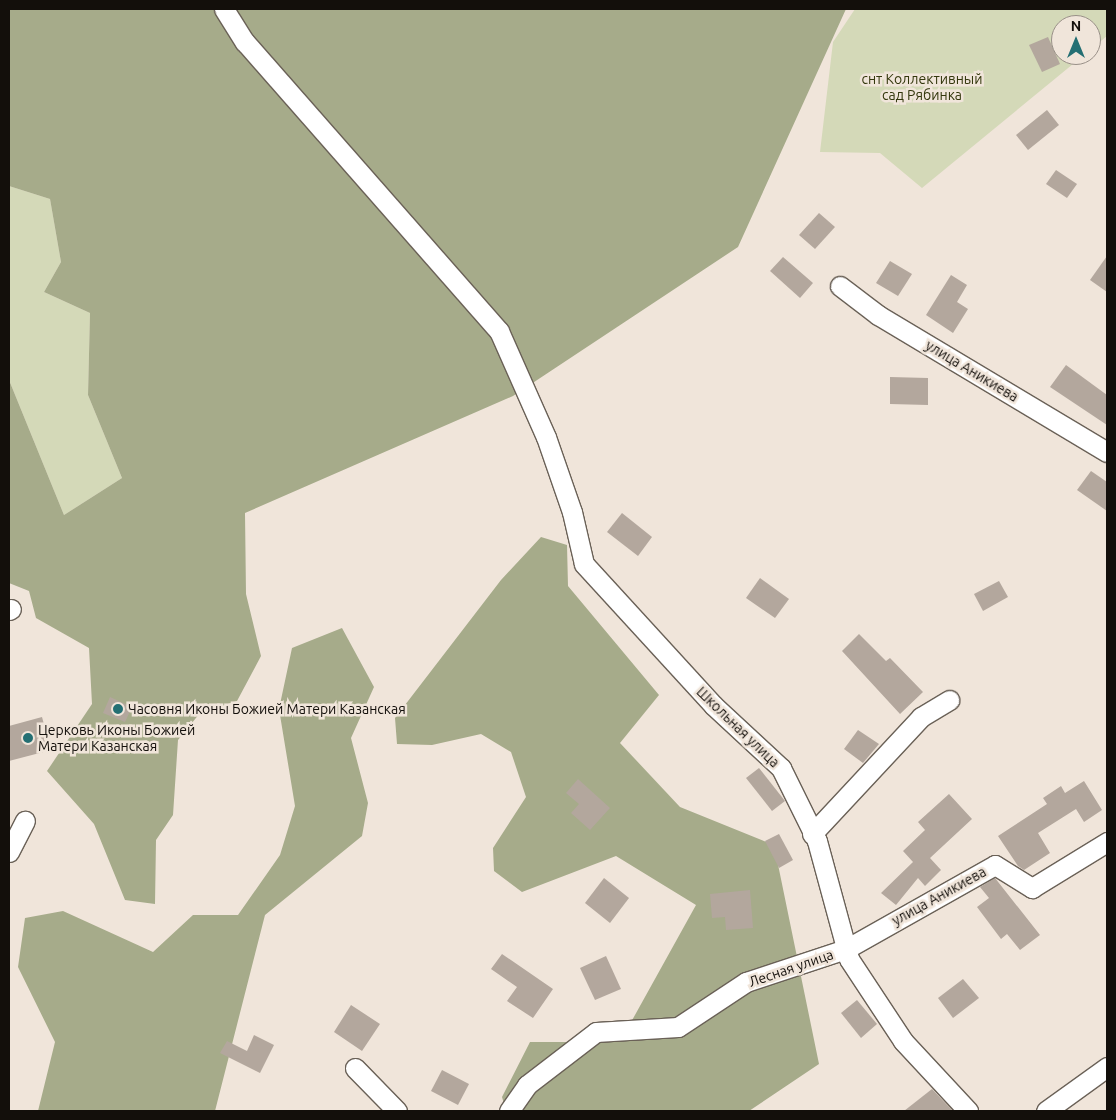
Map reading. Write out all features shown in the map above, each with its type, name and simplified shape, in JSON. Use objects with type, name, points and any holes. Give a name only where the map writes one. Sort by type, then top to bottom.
[{"type":"street","name":"Школьная улица","points":[[224,9],[245,42],[499,331],[546,437],[572,512],[584,564],[713,705],[781,768],[812,834],[818,841],[849,959],[903,1041],[968,1111]]},
{"type":"street","name":"улица Аникиева","points":[[840,286],[878,315],[1107,452]]},
{"type":"street","points":[[812,834],[921,717],[949,700]]},
{"type":"street","points":[[9,852],[25,821]]},
{"type":"street","name":"улица Аникиева","points":[[846,949],[995,865],[1032,888],[1107,842]]},
{"type":"street","name":"Лесная улица","points":[[510,1111],[527,1085],[596,1032],[678,1027],[746,982],[846,949]]},
{"type":"street","points":[[1046,1111],[1107,1067]]},
{"type":"street","points":[[355,1068],[397,1111]]},
{"type":"green space","points":[[9,9],[846,9],[738,247],[513,396],[245,513],[246,594],[261,656],[237,701],[200,713],[178,740],[173,815],[156,840],[155,904],[125,900],[94,824],[47,771],[92,704],[89,648],[36,618],[29,591],[9,583],[9,380],[64,515],[122,478],[88,395],[90,313],[44,292],[61,262],[50,199],[9,186]]},
{"type":"green space","name":"снт Коллективный сад Рябинка","points":[[855,9],[1107,9],[1107,36],[1101,41],[1101,15],[1051,15],[1051,65],[1072,65],[922,188],[880,153],[820,152],[833,42]]},
{"type":"green space","points":[[9,186],[50,199],[61,262],[44,292],[90,313],[88,395],[122,478],[64,515],[9,380]]},
{"type":"green space","points":[[541,537],[567,545],[568,586],[659,695],[620,743],[680,807],[774,845],[819,1064],[749,1111],[506,1111],[502,1097],[530,1042],[620,1042],[696,905],[616,856],[522,892],[494,871],[493,848],[526,797],[511,752],[481,734],[432,745],[397,744],[395,718],[501,580]]},
{"type":"green space","points":[[342,628],[374,687],[351,738],[368,803],[362,836],[265,915],[215,1111],[38,1111],[55,1042],[18,967],[25,918],[63,911],[153,952],[193,915],[238,915],[280,855],[295,806],[279,709],[292,648]]},
{"type":"building","points":[[1048,37],[1051,44],[1051,65],[1058,65],[1042,72],[1029,45]]},
{"type":"building","points":[[1047,110],[1059,125],[1028,150],[1016,135]]},
{"type":"building","points":[[1056,170],[1077,184],[1067,198],[1046,184]]},
{"type":"building","points":[[819,213],[835,227],[815,249],[799,235]]},
{"type":"building","points":[[1107,256],[1107,292],[1090,280]]},
{"type":"building","points":[[783,257],[813,283],[800,298],[770,271]]},
{"type":"building","points":[[890,261],[912,274],[898,296],[876,283]]},
{"type":"building","points":[[951,275],[967,285],[957,302],[968,309],[953,333],[926,315]]},
{"type":"building","points":[[1066,365],[1107,395],[1107,425],[1050,387]]},
{"type":"building","points":[[890,377],[928,378],[928,405],[890,404]]},
{"type":"building","points":[[1091,471],[1107,482],[1107,511],[1077,490]]},
{"type":"building","points":[[622,513],[652,537],[638,556],[607,532]]},
{"type":"building","points":[[760,578],[789,599],[775,618],[746,598]]},
{"type":"building","points":[[999,581],[1008,597],[983,611],[974,594]]},
{"type":"building","points":[[859,634],[886,661],[890,658],[923,692],[900,714],[842,651]]},
{"type":"building","name":"Часовня Иконы Божией Матери Казанская","points":[[110,697],[132,707],[125,722],[103,713]]},
{"type":"building","name":"Церковь Иконы Божией Матери Казанская","points":[[42,717],[51,750],[9,761],[9,726]]},
{"type":"building","points":[[858,730],[879,744],[863,763],[844,749]]},
{"type":"building","points":[[759,768],[785,801],[772,811],[746,778]]},
{"type":"building","points":[[578,779],[610,808],[590,830],[571,813],[579,804],[566,793]]},
{"type":"building","points":[[1084,781],[1102,810],[1084,822],[1076,809],[1038,833],[1050,853],[1024,870],[1018,866],[998,836],[1047,804],[1043,798],[1061,786],[1065,793]]},
{"type":"building","points":[[949,794],[972,819],[930,858],[941,870],[925,886],[918,878],[896,905],[881,893],[913,862],[903,851],[925,830],[918,822]]},
{"type":"building","points":[[779,834],[793,860],[779,868],[765,841]]},
{"type":"building","points":[[604,878],[629,898],[610,923],[585,903]]},
{"type":"building","points":[[995,878],[1040,935],[1020,950],[1007,934],[1001,939],[977,907],[989,898],[980,887]]},
{"type":"building","points":[[750,890],[753,928],[726,930],[725,917],[712,918],[710,894]]},
{"type":"building","points":[[502,954],[553,989],[533,1018],[507,1001],[517,987],[491,969]]},
{"type":"building","points":[[606,956],[621,989],[595,1000],[580,968]]},
{"type":"building","points":[[963,979],[979,998],[953,1018],[938,998]]},
{"type":"building","points":[[857,1000],[877,1024],[861,1038],[841,1013]]},
{"type":"building","points":[[351,1005],[380,1024],[362,1051],[334,1032]]},
{"type":"building","points":[[254,1035],[274,1045],[260,1073],[220,1053],[227,1041],[247,1051]]},
{"type":"building","points":[[442,1070],[469,1084],[458,1105],[431,1091]]},
{"type":"building","points":[[932,1089],[953,1111],[904,1111]]},
{"type":"place","name":"Часовня Иконы Божией Матери Казанская","points":[[118,709]]},
{"type":"place","name":"Церковь Иконы Божией Матери Казанская","points":[[28,738]]}]
